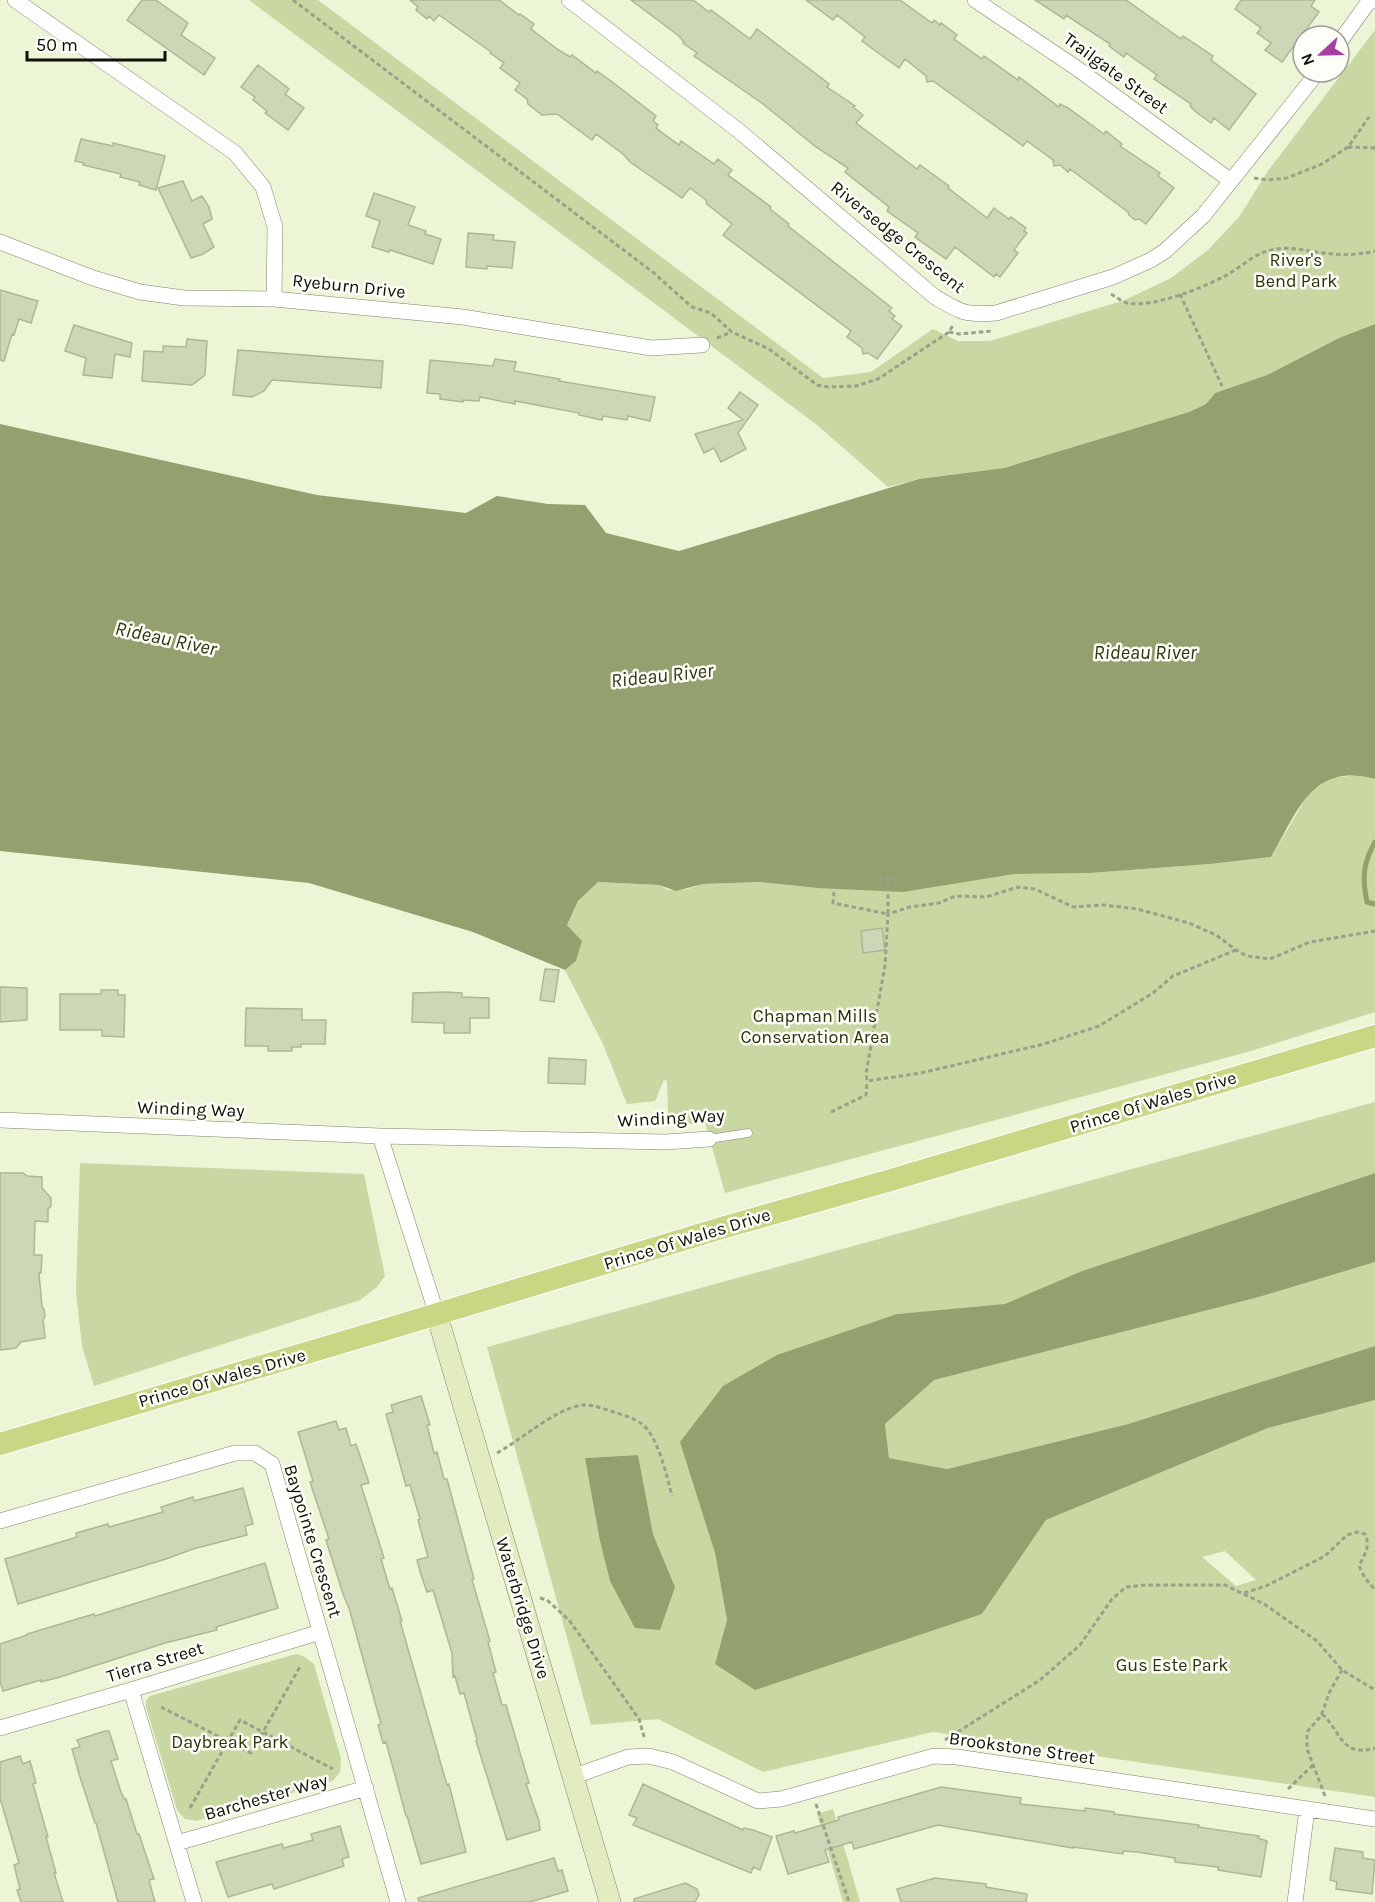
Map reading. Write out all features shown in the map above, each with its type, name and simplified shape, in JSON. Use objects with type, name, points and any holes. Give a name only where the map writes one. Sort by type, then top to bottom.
[{"type":"main road","name":"Prince Of Wales Drive","points":[[0,1444],[1375,1036]]},
{"type":"street","points":[[15,0],[235,153],[263,187],[275,227],[274,299]]},
{"type":"street","name":"Riversedge Crescent","points":[[569,0],[739,131],[935,297],[961,312],[976,314],[996,313],[1095,282],[1137,266],[1165,251],[1203,216],[1308,84]]},
{"type":"street","name":"Trailgate Street","points":[[975,0],[1235,176]]},
{"type":"street","points":[[1351,25],[1367,1]]},
{"type":"street","name":"Ryeburn Drive","points":[[0,242],[93,278],[140,292],[184,298],[274,299],[463,317],[651,348],[702,345]]},
{"type":"street","name":"Winding Way","points":[[0,1120],[380,1136],[666,1142],[709,1139]]},
{"type":"street","points":[[380,1136],[437,1315]]},
{"type":"street","name":"Waterbridge Drive","points":[[437,1315],[610,1902]]},
{"type":"street","name":"Baypointe Crescent","points":[[0,1521],[235,1454],[255,1453],[272,1464],[398,1902]]},
{"type":"street","name":"Tierra Street","points":[[0,1728],[320,1632]]},
{"type":"street","points":[[131,1690],[194,1902]]},
{"type":"street","name":"Brookstone Street","points":[[572,1777],[628,1757],[650,1756],[673,1762],[758,1801],[781,1799],[934,1756],[957,1757],[1375,1819]]},
{"type":"street","name":"Barchester Way","points":[[177,1843],[366,1788]]},
{"type":"street","points":[[1295,1902],[1315,1810]]},
{"type":"lane","name":"Winding Way","points":[[709,1139],[748,1133]]},
{"type":"path","points":[[292,0],[654,273],[692,307],[711,313],[732,332],[769,349],[817,385],[837,388],[856,386],[878,379],[950,332],[961,312]]},
{"type":"path","points":[[1235,176],[1256,179],[1287,178],[1322,164],[1348,147],[1369,117]]},
{"type":"path","points":[[1348,147],[1375,148]]},
{"type":"path","points":[[1095,282],[1119,300],[1127,303],[1154,302],[1224,277],[1257,255],[1270,250],[1300,249],[1345,255],[1375,251]]},
{"type":"path","points":[[1180,294],[1222,386]]},
{"type":"path","points":[[877,878],[899,878]]},
{"type":"path","points":[[831,1112],[866,1095],[866,1074],[887,947],[888,878]]},
{"type":"path","points":[[834,892],[833,903],[888,914],[910,906],[939,903],[954,896],[975,898],[997,895],[1018,887],[1035,889],[1072,907],[1103,905],[1137,909],[1189,922],[1216,935],[1247,956],[1270,959],[1310,942],[1375,931]]},
{"type":"path","points":[[867,1082],[921,1073],[1044,1044],[1099,1026],[1153,993],[1173,975],[1236,950]]},
{"type":"path","points":[[479,1462],[564,1411],[587,1404],[621,1414],[642,1424],[658,1451],[672,1496]]},
{"type":"path","points":[[1242,1593],[1266,1586],[1317,1560],[1332,1550],[1347,1535],[1357,1532],[1365,1534],[1367,1540],[1366,1554],[1359,1566],[1360,1571],[1375,1590]]},
{"type":"path","points":[[934,1756],[942,1741],[1040,1680],[1080,1645],[1112,1599],[1126,1587],[1225,1585],[1264,1604],[1317,1641],[1342,1670],[1375,1690]]},
{"type":"path","points":[[517,1591],[547,1600],[569,1620],[639,1719],[650,1756]]},
{"type":"path","points":[[161,1707],[251,1753],[301,1665]]},
{"type":"path","points":[[1315,1810],[1326,1796],[1306,1749],[1307,1732],[1321,1714],[1342,1670]]},
{"type":"path","points":[[1321,1714],[1328,1719],[1339,1738],[1352,1749],[1375,1748]]},
{"type":"path","points":[[190,1808],[240,1720],[333,1769]]},
{"type":"path","points":[[1287,1790],[1313,1765]]},
{"type":"path","points":[[811,1791],[849,1902]]},
{"type":"green space","name":"River's Bend Park","points":[[249,0],[318,0],[823,378],[871,372],[933,329],[958,341],[990,341],[1125,300],[1171,278],[1208,250],[1239,217],[1268,171],[1334,84],[1351,84],[1351,62],[1375,30],[1375,324],[1339,338],[1267,375],[1215,393],[1206,404],[1189,412],[1004,468],[919,479],[888,487],[817,425]]},
{"type":"green space","name":"Chapman Mills Conservation Area","points":[[1360,775],[1375,779],[1375,1012],[1251,1051],[725,1193],[704,1119],[695,1124],[677,1124],[668,1114],[667,1081],[664,1080],[655,1101],[627,1104],[603,1044],[565,970],[576,961],[582,941],[567,925],[578,901],[597,882],[659,885],[668,890],[688,889],[703,884],[760,882],[817,888],[1014,874],[1090,873],[1271,857],[1309,793],[1330,778]]},
{"type":"green space","name":"Gus Este Park","points":[[1375,1102],[1375,1173],[1082,1271],[1005,1305],[897,1314],[715,1553],[727,1620],[715,1664],[982,1614],[1046,1520],[1268,1428],[1375,1400],[1375,1797],[933,1732],[763,1772],[658,1719],[591,1725],[487,1347]],"holes":[[[638,1455],[653,1534],[675,1587],[585,1458]],[[1225,1551],[1256,1580],[1236,1586],[1202,1557]]]},
{"type":"green space","points":[[80,1163],[364,1174],[385,1276],[377,1287],[360,1300],[94,1386],[82,1346],[76,1292]]},
{"type":"green space","points":[[1375,1262],[1375,1346],[1128,1424],[947,1469],[889,1458],[885,1424],[933,1380],[1259,1297]]},
{"type":"green space","name":"Daybreak Park","points":[[296,1654],[314,1664],[341,1759],[340,1772],[333,1781],[196,1821],[185,1819],[177,1810],[146,1701],[150,1696]]},
{"type":"green space","points":[[833,1809],[860,1902],[843,1902],[817,1814]]},
{"type":"water","name":"Rideau River","points":[[1375,324],[1375,779],[1353,776],[1336,778],[1321,784],[1299,808],[1271,857],[1090,873],[1014,874],[903,892],[817,888],[760,882],[703,884],[676,891],[659,885],[598,882],[578,901],[567,925],[582,941],[576,961],[565,970],[473,932],[309,883],[0,851],[0,424],[317,495],[466,513],[497,496],[548,504],[585,505],[606,533],[679,551],[919,479],[1004,468],[1189,412],[1206,404],[1215,393],[1267,375],[1339,338]]},
{"type":"water","points":[[1375,1173],[1375,1262],[1259,1297],[934,1380],[885,1424],[889,1458],[947,1469],[1128,1424],[1375,1346],[1375,1400],[1268,1428],[1046,1520],[982,1614],[755,1690],[715,1664],[727,1620],[715,1553],[680,1442],[723,1386],[777,1355],[897,1314],[1005,1304],[1082,1271]]},
{"type":"water","points":[[638,1455],[653,1534],[675,1587],[660,1630],[635,1628],[610,1581],[600,1541],[585,1458]]},
{"type":"building","points":[[142,0],[156,0],[188,23],[181,35],[215,58],[204,75],[127,20]]},
{"type":"building","points":[[410,0],[499,0],[534,24],[531,29],[557,49],[570,57],[572,55],[596,73],[597,71],[656,116],[653,121],[658,125],[656,128],[679,145],[681,141],[714,164],[718,159],[732,170],[728,175],[771,207],[770,209],[789,224],[788,226],[892,308],[889,311],[895,316],[892,319],[902,326],[877,359],[868,353],[863,354],[862,348],[847,337],[851,331],[723,235],[732,224],[707,204],[706,200],[690,188],[682,198],[630,162],[596,134],[592,140],[557,114],[542,115],[515,90],[520,83],[500,68],[504,63],[439,15],[434,21],[429,16],[427,19],[416,10],[418,7]]},
{"type":"building","points":[[631,0],[693,0],[709,12],[711,10],[750,39],[757,29],[829,84],[827,87],[855,106],[853,107],[863,115],[856,123],[917,169],[920,165],[987,218],[994,208],[1026,228],[1024,231],[1027,233],[1014,250],[1018,253],[1000,277],[996,274],[994,277],[955,247],[946,259],[915,237],[918,233],[887,211],[889,207],[845,172],[848,168],[816,147],[763,104],[694,56],[697,53],[683,43],[679,36]]},
{"type":"building","points":[[806,0],[900,0],[932,23],[934,20],[940,25],[941,23],[957,35],[954,39],[982,59],[984,56],[1018,80],[1019,77],[1059,107],[1060,104],[1068,108],[1104,134],[1106,131],[1122,144],[1120,146],[1160,173],[1158,176],[1174,188],[1146,224],[1139,219],[1135,220],[1128,212],[1070,169],[1068,172],[1060,165],[1054,166],[1053,160],[1027,141],[1023,146],[933,81],[927,82],[926,76],[905,59],[899,68],[862,41],[865,37],[837,15],[833,20]]},
{"type":"building","points":[[1035,0],[1126,0],[1181,39],[1183,36],[1213,56],[1211,60],[1256,94],[1229,130],[1214,118],[1211,123],[1196,112],[1190,106],[1191,104],[1154,79],[1157,75],[1126,53],[1124,57],[1109,46],[1110,44],[1066,15],[1064,19]]},
{"type":"building","points":[[1241,0],[1315,0],[1311,6],[1319,12],[1310,24],[1291,24],[1291,50],[1282,62],[1265,50],[1271,43],[1257,33],[1261,28],[1235,9]]},
{"type":"building","points":[[258,65],[289,89],[285,94],[304,108],[288,130],[265,113],[267,111],[253,100],[255,97],[241,87]]},
{"type":"building","points":[[81,139],[113,146],[113,143],[165,156],[156,190],[139,185],[140,182],[120,177],[121,174],[75,161]]},
{"type":"building","points":[[183,181],[192,201],[202,196],[209,207],[212,219],[203,224],[214,247],[191,258],[158,188]]},
{"type":"building","points":[[374,193],[415,207],[408,225],[441,239],[433,264],[390,250],[389,252],[372,247],[380,221],[366,216]]},
{"type":"building","points":[[468,233],[494,235],[493,240],[515,242],[512,268],[466,267]]},
{"type":"building","points":[[0,290],[38,301],[31,323],[19,319],[4,361],[0,360]]},
{"type":"building","points":[[74,325],[132,343],[130,357],[115,354],[112,378],[83,375],[86,358],[65,351]]},
{"type":"building","points":[[187,339],[207,341],[205,375],[192,385],[142,381],[144,351],[163,352],[163,346],[186,347]]},
{"type":"building","points":[[238,350],[383,361],[381,388],[272,380],[264,391],[252,397],[233,395]]},
{"type":"building","points":[[495,359],[516,362],[514,371],[655,397],[650,421],[628,416],[627,420],[603,416],[602,420],[579,415],[579,413],[515,401],[515,404],[480,397],[479,401],[463,400],[463,402],[440,399],[440,394],[427,393],[430,360],[493,366]]},
{"type":"building","points":[[740,392],[758,405],[738,433],[746,449],[721,462],[714,448],[704,453],[695,434],[743,420],[728,408]]},
{"type":"building","points":[[882,928],[885,950],[863,953],[861,931]]},
{"type":"building","points":[[545,969],[559,970],[554,1002],[540,1000]]},
{"type":"building","points":[[0,987],[27,988],[27,1020],[0,1022]]},
{"type":"building","points":[[101,990],[118,990],[118,995],[125,995],[124,1037],[102,1036],[102,1030],[60,1030],[60,994],[101,994]]},
{"type":"building","points":[[413,993],[462,993],[462,997],[489,998],[489,1018],[470,1018],[470,1033],[444,1033],[444,1023],[412,1022]]},
{"type":"building","points":[[246,1008],[302,1009],[302,1020],[326,1020],[325,1044],[301,1044],[301,1047],[292,1047],[292,1051],[268,1051],[268,1046],[245,1046]]},
{"type":"building","points":[[549,1058],[586,1060],[585,1084],[548,1083]]},
{"type":"building","points":[[0,1173],[23,1173],[27,1176],[42,1177],[42,1188],[51,1198],[51,1206],[48,1209],[48,1222],[35,1221],[34,1255],[42,1255],[41,1273],[39,1273],[45,1317],[43,1319],[45,1338],[21,1342],[16,1348],[0,1350]]},
{"type":"building","points":[[421,1396],[430,1425],[427,1425],[434,1453],[437,1452],[444,1479],[447,1479],[474,1579],[472,1580],[490,1641],[488,1642],[496,1672],[493,1673],[502,1705],[506,1705],[529,1783],[526,1784],[539,1821],[540,1830],[507,1840],[476,1741],[464,1693],[460,1694],[455,1676],[453,1677],[452,1653],[433,1590],[427,1592],[421,1575],[417,1560],[428,1557],[418,1520],[420,1519],[410,1485],[406,1486],[386,1414],[393,1412],[391,1405]]},
{"type":"building","points":[[336,1421],[339,1430],[346,1428],[351,1446],[356,1444],[369,1483],[361,1485],[384,1558],[381,1559],[402,1621],[400,1621],[447,1785],[449,1784],[466,1852],[421,1864],[386,1742],[383,1743],[378,1725],[381,1724],[349,1608],[326,1540],[329,1539],[310,1482],[313,1481],[298,1432]]},
{"type":"building","points":[[243,1488],[253,1524],[245,1526],[247,1535],[193,1549],[18,1604],[5,1559],[77,1537],[76,1533],[108,1524],[109,1527],[163,1512],[161,1507],[193,1497],[194,1501]]},
{"type":"building","points":[[265,1563],[278,1608],[216,1627],[217,1630],[165,1643],[60,1677],[3,1691],[0,1681],[0,1644]]},
{"type":"building","points":[[109,1731],[118,1759],[111,1761],[121,1792],[126,1799],[154,1879],[149,1880],[155,1902],[118,1902],[96,1823],[79,1774],[72,1749],[80,1747],[77,1740]]},
{"type":"building","points":[[20,1756],[23,1764],[30,1761],[36,1783],[33,1784],[63,1902],[21,1902],[17,1890],[20,1889],[14,1865],[19,1863],[0,1798],[0,1762]]},
{"type":"building","points":[[643,1784],[743,1830],[744,1828],[753,1830],[772,1837],[760,1870],[753,1867],[751,1873],[633,1825],[637,1818],[629,1815]]},
{"type":"building","points":[[941,1787],[1021,1798],[1020,1804],[1085,1811],[1085,1808],[1094,1809],[1259,1836],[1258,1838],[1267,1841],[1261,1877],[1218,1870],[1218,1867],[1175,1862],[1175,1858],[1137,1852],[1123,1851],[1123,1854],[1073,1848],[938,1825],[854,1849],[852,1842],[825,1850],[829,1862],[788,1874],[776,1836],[839,1820],[838,1817]]},
{"type":"building","points":[[340,1826],[349,1857],[342,1859],[344,1866],[274,1889],[272,1884],[228,1897],[216,1862],[282,1844],[284,1848],[313,1840],[311,1834]]},
{"type":"building","points":[[1335,1848],[1363,1852],[1363,1858],[1375,1860],[1372,1894],[1336,1889],[1337,1882],[1330,1880]]},
{"type":"building","points":[[554,1858],[558,1871],[562,1870],[568,1891],[530,1902],[419,1902],[418,1898]]},
{"type":"building","points":[[935,1878],[986,1884],[986,1887],[1027,1894],[1026,1902],[901,1902],[897,1889]]},
{"type":"building","points":[[685,1883],[697,1889],[699,1895],[695,1902],[634,1902],[634,1899]]},
{"type":"waterway","points":[[1375,842],[1368,857],[1364,878],[1367,902],[1375,904]]}]
